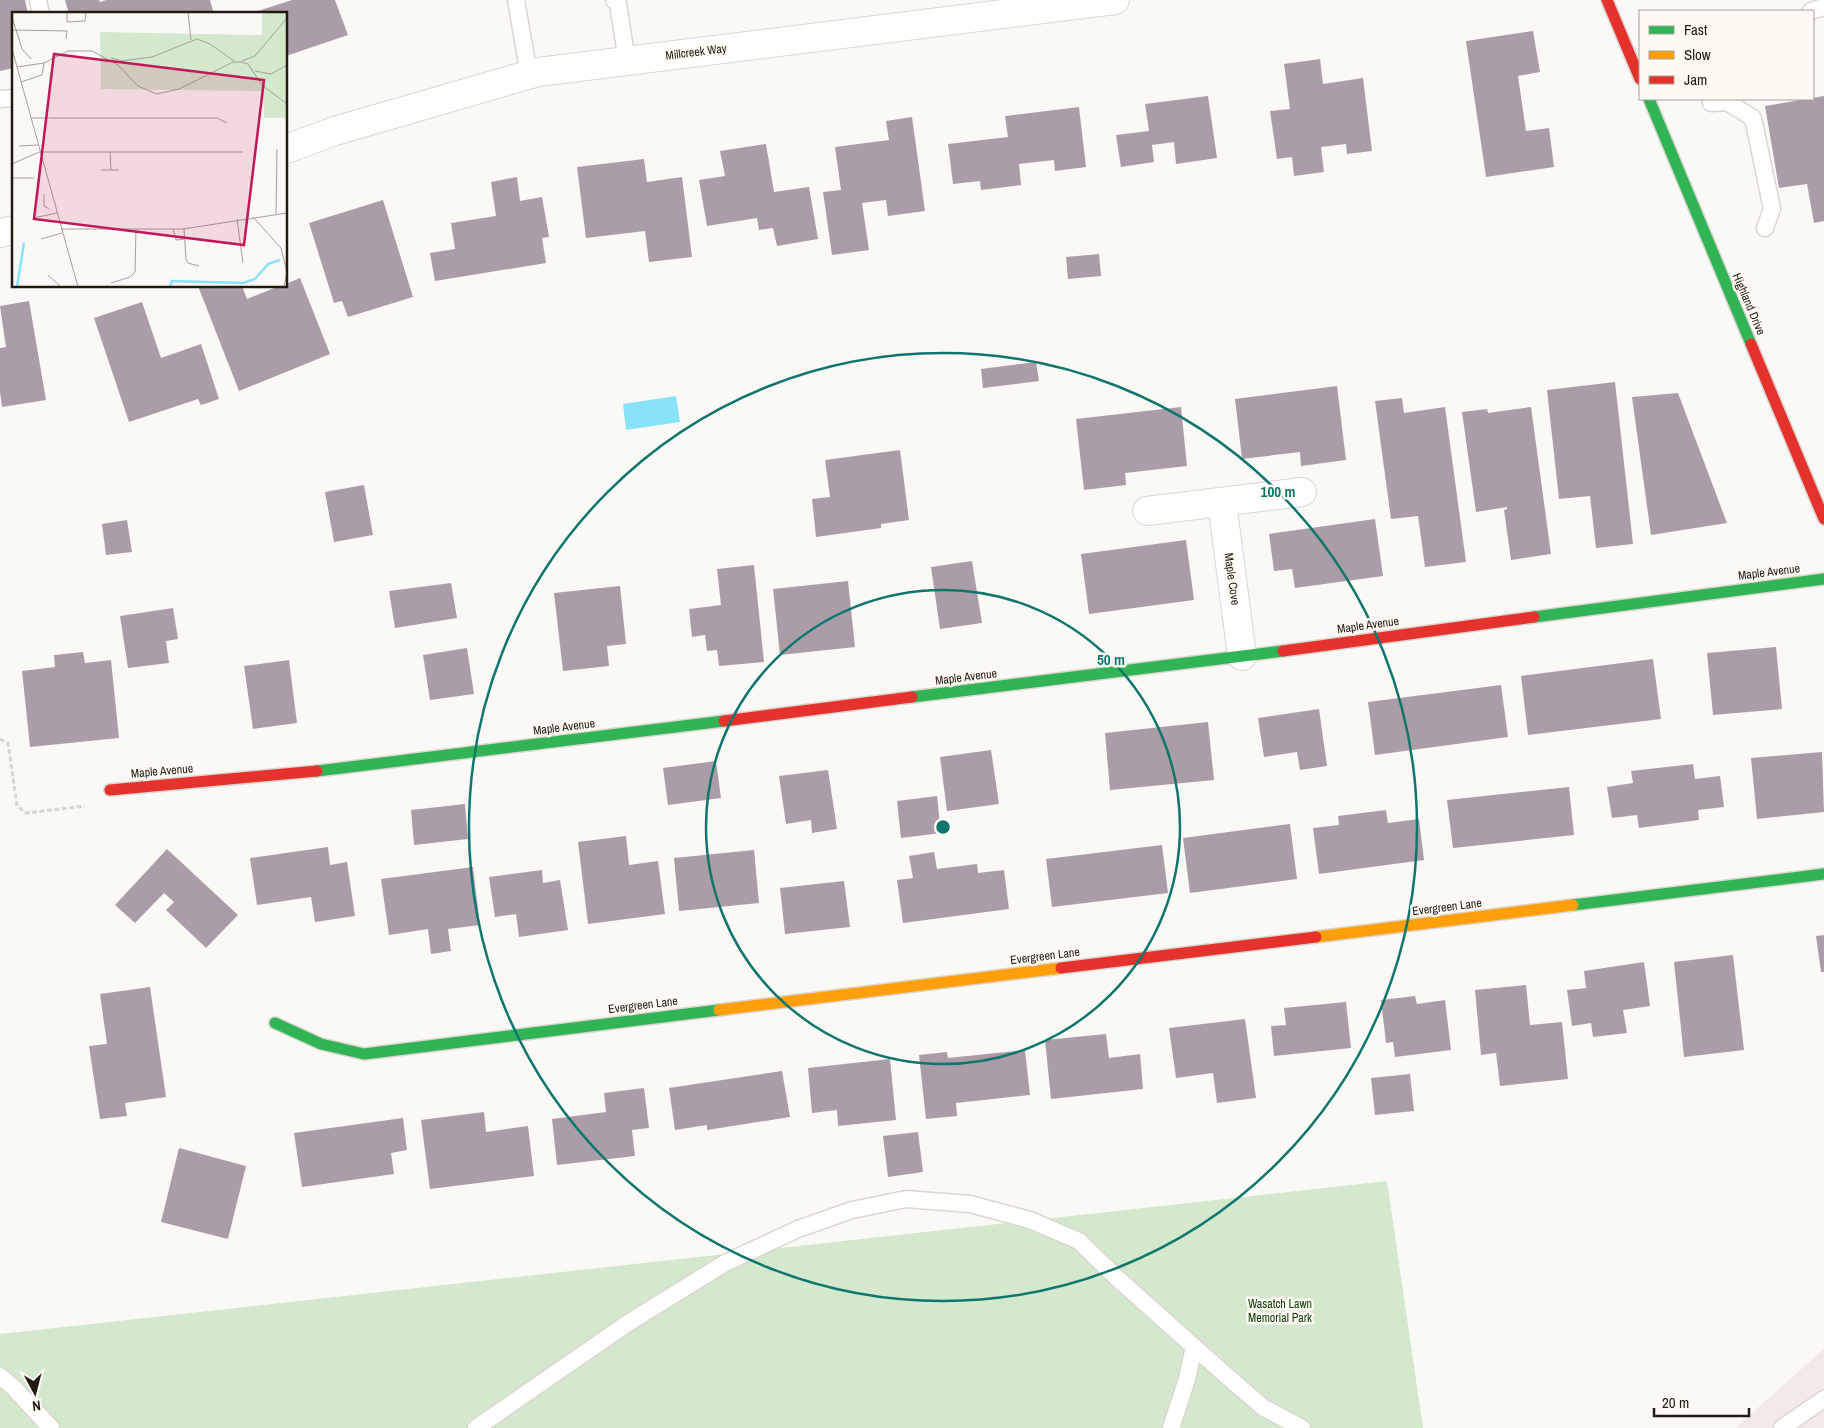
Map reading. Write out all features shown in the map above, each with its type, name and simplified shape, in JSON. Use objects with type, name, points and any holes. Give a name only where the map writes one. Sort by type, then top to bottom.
[{"type":"street","name":"Millcreek Way","points":[[288,147],[335,131],[538,72],[627,61],[940,11],[1115,0]]},
{"type":"street","points":[[1607,0],[1639,74]]},
{"type":"street","name":"Highland Drive","points":[[1649,100],[1824,519]]},
{"type":"street","points":[[1148,511],[1302,492]]},
{"type":"street","name":"Maple Cove","points":[[1222,502],[1242,656]]},
{"type":"street","name":"Maple Avenue","points":[[110,790],[358,767],[1242,656],[1824,579]]},
{"type":"street","name":"Evergreen Lane","points":[[274,1023],[321,1044],[364,1054],[1824,874]]},
{"type":"lane","points":[[516,0],[529,75]]},
{"type":"lane","points":[[614,0],[618,4],[627,61]]},
{"type":"lane","points":[[1710,103],[1727,102],[1754,118],[1772,209],[1765,228]]},
{"type":"lane","points":[[476,1428],[628,1323],[725,1263],[798,1229],[852,1210],[906,1199],[970,1204],[1030,1220],[1079,1242],[1264,1408],[1302,1428]]},
{"type":"lane","points":[[1171,1428],[1188,1379],[1194,1347]]},
{"type":"lane","points":[[0,1376],[13,1386],[51,1428]]},
{"type":"lane","points":[[1782,1428],[1824,1399]]},
{"type":"path","points":[[0,739],[8,743],[17,806],[26,813],[101,804],[110,790]]},
{"type":"shaded area","points":[[1824,1349],[1824,1428],[1735,1428]]},
{"type":"green space","name":"Wasatch Lawn Memorial Park","points":[[1387,1181],[1423,1428],[0,1428],[0,1334]]},
{"type":"water","points":[[676,396],[680,422],[626,430],[623,404]]},
{"type":"building","points":[[0,0],[25,0],[28,12],[12,12],[12,68],[0,71]]},
{"type":"building","points":[[65,0],[99,0],[100,2],[106,0],[210,0],[213,12],[68,12]]},
{"type":"building","points":[[292,0],[335,0],[348,35],[288,55],[288,12],[255,12]]},
{"type":"building","points":[[1533,31],[1540,72],[1518,76],[1526,131],[1549,128],[1554,167],[1486,177],[1466,41]]},
{"type":"building","points":[[1320,59],[1323,84],[1363,78],[1372,151],[1347,154],[1346,144],[1321,147],[1324,172],[1294,176],[1292,157],[1277,159],[1270,111],[1290,109],[1284,64]]},
{"type":"building","points":[[1208,96],[1217,158],[1176,164],[1174,142],[1152,145],[1154,162],[1121,167],[1116,135],[1149,131],[1145,104]]},
{"type":"building","points":[[1824,96],[1824,221],[1814,223],[1807,184],[1779,188],[1765,106],[1800,100],[1814,100],[1814,98]]},
{"type":"building","points":[[1079,107],[1086,167],[1055,171],[1054,160],[1019,164],[1021,185],[981,190],[980,181],[953,184],[948,144],[1008,137],[1005,116]]},
{"type":"building","points":[[912,117],[925,211],[888,216],[886,200],[862,203],[869,250],[832,255],[823,192],[841,190],[835,147],[889,140],[886,121]]},
{"type":"building","points":[[766,144],[774,192],[809,187],[818,239],[777,246],[773,228],[759,230],[757,218],[707,226],[699,180],[725,176],[720,151]]},
{"type":"building","points":[[644,159],[647,182],[682,177],[692,257],[649,262],[645,231],[586,238],[577,167]]},
{"type":"building","points":[[517,177],[520,201],[542,197],[549,237],[542,238],[546,263],[435,281],[430,253],[455,249],[451,223],[496,216],[491,182]]},
{"type":"building","points":[[383,200],[413,297],[348,317],[342,301],[334,303],[309,223]]},
{"type":"building","points":[[1099,254],[1101,276],[1068,279],[1066,257]]},
{"type":"building","points":[[300,278],[330,354],[239,391],[199,288],[243,288],[247,299],[274,288],[288,288],[288,283]]},
{"type":"building","points":[[29,301],[46,400],[2,407],[0,348],[6,347],[0,306]]},
{"type":"building","points":[[142,302],[161,358],[201,344],[219,399],[201,405],[198,399],[129,422],[94,318]]},
{"type":"building","points":[[1036,362],[1039,381],[983,388],[981,369]]},
{"type":"building","points":[[1615,382],[1633,544],[1596,548],[1590,496],[1559,499],[1547,390]]},
{"type":"building","points":[[1337,386],[1346,460],[1301,466],[1300,452],[1242,459],[1235,399]]},
{"type":"building","points":[[1678,393],[1727,523],[1651,535],[1632,397]]},
{"type":"building","points":[[1402,398],[1404,413],[1445,407],[1466,562],[1425,567],[1418,516],[1391,519],[1375,401]]},
{"type":"building","points":[[1181,407],[1187,466],[1125,473],[1126,485],[1084,490],[1076,419]]},
{"type":"building","points":[[1531,407],[1551,554],[1511,560],[1504,510],[1507,507],[1476,512],[1462,412],[1487,409],[1488,413]]},
{"type":"building","points":[[900,450],[909,520],[881,524],[881,528],[816,537],[812,499],[830,497],[825,460]]},
{"type":"building","points":[[364,485],[373,535],[334,542],[325,492]]},
{"type":"building","points":[[1375,519],[1383,576],[1295,588],[1292,569],[1274,571],[1269,534]]},
{"type":"building","points":[[127,520],[132,552],[106,555],[102,524]]},
{"type":"building","points":[[1186,540],[1194,600],[1089,614],[1081,554]]},
{"type":"building","points":[[972,561],[982,623],[940,629],[931,567]]},
{"type":"building","points":[[754,565],[764,662],[719,666],[717,650],[707,651],[705,635],[692,637],[689,609],[721,605],[717,569]]},
{"type":"building","points":[[848,581],[855,647],[780,655],[773,589]]},
{"type":"building","points":[[451,583],[457,618],[395,628],[389,591]]},
{"type":"building","points":[[620,586],[626,644],[607,646],[609,666],[563,671],[554,593]]},
{"type":"building","points":[[173,608],[178,639],[166,641],[169,663],[128,668],[120,616]]},
{"type":"building","points":[[1776,647],[1782,709],[1713,715],[1707,653]]},
{"type":"building","points":[[467,648],[474,694],[430,700],[423,655]]},
{"type":"building","points":[[83,652],[85,663],[111,660],[119,738],[30,747],[22,671],[55,667],[54,655]]},
{"type":"building","points":[[1653,659],[1661,719],[1528,735],[1521,676]]},
{"type":"building","points":[[289,660],[297,723],[253,729],[244,666]]},
{"type":"building","points":[[1501,685],[1508,737],[1375,755],[1368,702]]},
{"type":"building","points":[[1319,709],[1327,766],[1300,770],[1297,752],[1264,757],[1258,718]]},
{"type":"building","points":[[1208,722],[1214,780],[1110,790],[1105,733]]},
{"type":"building","points":[[991,750],[999,804],[947,811],[940,757]]},
{"type":"building","points":[[1822,752],[1824,812],[1757,819],[1751,758]]},
{"type":"building","points":[[716,761],[721,798],[668,805],[663,768]]},
{"type":"building","points":[[1693,764],[1695,779],[1720,776],[1724,807],[1698,810],[1699,820],[1639,828],[1637,815],[1612,818],[1607,787],[1633,783],[1631,771]]},
{"type":"building","points":[[828,770],[837,829],[812,833],[811,820],[786,824],[779,776]]},
{"type":"building","points":[[1569,787],[1574,835],[1453,848],[1447,800]]},
{"type":"building","points":[[937,796],[941,833],[901,838],[897,801]]},
{"type":"building","points":[[465,804],[468,839],[414,845],[411,810]]},
{"type":"building","points":[[1386,810],[1388,823],[1419,819],[1424,860],[1319,874],[1313,828],[1339,825],[1338,816]]},
{"type":"building","points":[[1290,824],[1297,879],[1190,893],[1183,838]]},
{"type":"building","points":[[626,836],[629,865],[658,861],[665,914],[588,924],[578,842]]},
{"type":"building","points":[[1162,845],[1168,893],[1052,907],[1046,859]]},
{"type":"building","points":[[328,847],[330,865],[347,862],[355,916],[315,922],[311,897],[257,905],[250,858]]},
{"type":"building","points":[[167,849],[238,915],[206,948],[166,910],[174,902],[164,893],[135,923],[115,905]]},
{"type":"building","points":[[754,850],[759,903],[679,911],[674,858]]},
{"type":"building","points":[[934,852],[937,869],[977,864],[978,873],[1004,870],[1009,909],[903,923],[897,880],[913,878],[909,856]]},
{"type":"building","points":[[473,867],[480,925],[448,929],[451,951],[431,954],[428,929],[389,935],[381,879]]},
{"type":"building","points":[[542,870],[543,883],[560,880],[568,930],[519,937],[516,914],[495,917],[489,877]]},
{"type":"building","points":[[844,881],[850,927],[785,934],[780,888]]},
{"type":"building","points":[[1824,935],[1824,972],[1821,972],[1816,936]]},
{"type":"building","points":[[1733,955],[1744,1050],[1684,1057],[1674,962]]},
{"type":"building","points":[[1644,962],[1650,1006],[1623,1010],[1627,1033],[1593,1037],[1591,1023],[1572,1026],[1567,990],[1586,988],[1584,971]]},
{"type":"building","points":[[1526,985],[1530,1025],[1562,1022],[1568,1079],[1500,1086],[1496,1053],[1481,1055],[1475,990]]},
{"type":"building","points":[[150,987],[166,1097],[125,1103],[127,1116],[100,1119],[89,1046],[107,1044],[100,994]]},
{"type":"building","points":[[1415,996],[1417,1004],[1445,1000],[1451,1050],[1395,1057],[1393,1042],[1386,1043],[1381,1000]]},
{"type":"building","points":[[1346,1002],[1351,1048],[1274,1056],[1271,1026],[1286,1025],[1284,1008]]},
{"type":"building","points":[[1245,1019],[1256,1098],[1217,1103],[1213,1073],[1176,1078],[1169,1028]]},
{"type":"building","points":[[1106,1034],[1109,1058],[1140,1054],[1143,1089],[1051,1099],[1045,1040]]},
{"type":"building","points":[[1025,1050],[1030,1095],[956,1103],[957,1116],[926,1119],[919,1055],[947,1052],[948,1058]]},
{"type":"building","points":[[890,1059],[896,1120],[838,1126],[837,1110],[812,1113],[808,1068]]},
{"type":"building","points":[[782,1071],[790,1117],[707,1130],[707,1125],[675,1130],[669,1088]]},
{"type":"building","points":[[1410,1074],[1414,1111],[1375,1115],[1371,1078]]},
{"type":"building","points":[[644,1088],[649,1128],[632,1130],[635,1156],[557,1165],[552,1119],[606,1112],[604,1093]]},
{"type":"building","points":[[484,1112],[486,1132],[528,1126],[534,1176],[430,1189],[421,1120]]},
{"type":"building","points":[[403,1118],[407,1150],[391,1153],[394,1174],[302,1187],[294,1133]]},
{"type":"building","points":[[918,1132],[923,1172],[888,1177],[883,1136]]},
{"type":"building","points":[[179,1148],[246,1166],[228,1239],[161,1222]]},
{"type":"traffic: fast","points":[[1649,100],[1751,344]]},
{"type":"traffic: fast","points":[[1534,617],[1824,579]]},
{"type":"traffic: fast","points":[[912,697],[1283,651]]},
{"type":"traffic: fast","points":[[317,771],[724,721]]},
{"type":"traffic: fast","points":[[1573,905],[1824,874]]},
{"type":"traffic: fast","points":[[275,1023],[321,1044],[364,1054],[719,1010]]},
{"type":"traffic: slow","points":[[1316,937],[1573,905]]},
{"type":"traffic: slow","points":[[719,1010],[1061,968]]},
{"type":"traffic: jam","points":[[1607,0],[1639,77]]},
{"type":"traffic: jam","points":[[1751,344],[1824,519]]},
{"type":"traffic: jam","points":[[1283,651],[1534,617]]},
{"type":"traffic: jam","points":[[724,721],[912,697]]},
{"type":"traffic: jam","points":[[110,790],[317,771]]},
{"type":"traffic: jam","points":[[1061,968],[1316,937]]}]
